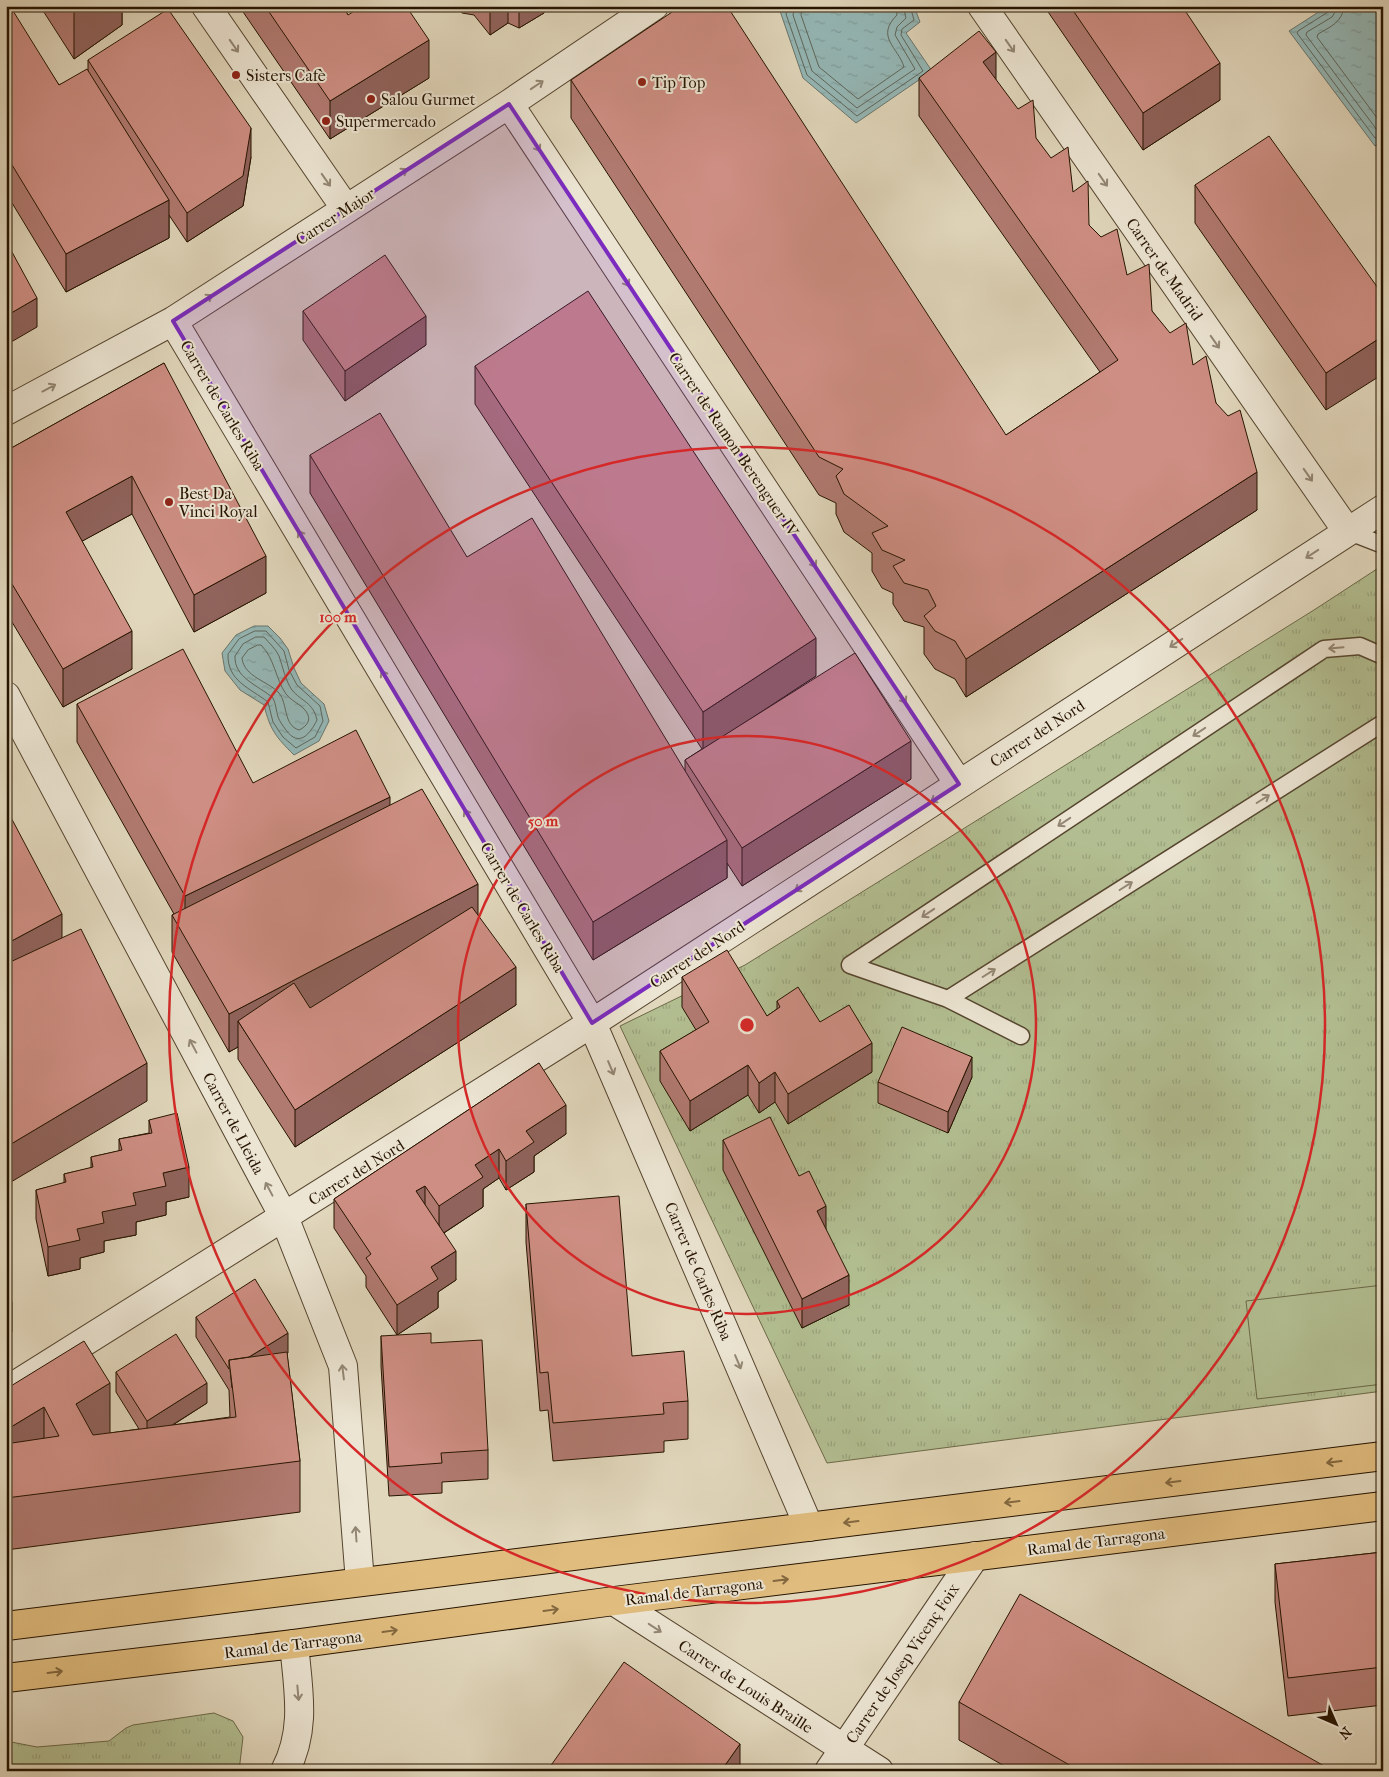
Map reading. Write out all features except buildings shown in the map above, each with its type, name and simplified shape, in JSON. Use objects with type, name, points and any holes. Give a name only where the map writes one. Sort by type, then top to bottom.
[{"type":"main road","points":[[6,1626],[1383,1456]]},
{"type":"main road","name":"Ramal de Tarragona","points":[[6,1678],[294,1644],[614,1601],[1383,1506]]},
{"type":"street","points":[[206,6],[346,209]]},
{"type":"street","name":"Carrer Major","points":[[6,411],[172,321],[509,104],[654,6]]},
{"type":"street","name":"Carrer de Madrid","points":[[982,6],[1347,532]]},
{"type":"street","name":"Carrer de Ramon Berenguer IV","points":[[509,104],[960,784]]},
{"type":"street","name":"Carrer de Carles Riba","points":[[172,321],[592,1023],[808,1527]]},
{"type":"street","name":"Carrer del Nord","points":[[6,1391],[592,1023],[1383,509]]},
{"type":"street","name":"Carrer de Lleida","points":[[6,696],[284,1217],[343,1366],[360,1582]]},
{"type":"street","name":"Carrer de Josep Vicenç Foix","points":[[828,1771],[975,1556]]},
{"type":"street","name":"Carrer de Louis Braille","points":[[614,1601],[879,1771]]},
{"type":"street","points":[[285,1771],[297,1738],[300,1715],[294,1644]]},
{"type":"lane","points":[[1347,532],[1383,545]]},
{"type":"lane","points":[[1021,1036],[948,999],[850,965],[1324,649],[1360,646],[1383,656]]},
{"type":"lane","points":[[948,999],[1383,723]]},
{"type":"highlighted area","points":[[509,104],[959,784],[592,1023],[173,321]]},
{"type":"green space","points":[[1383,565],[1383,1391],[827,1463],[620,1026],[745,965]]},
{"type":"green space","points":[[1383,1285],[1383,1384],[1257,1399],[1246,1301]]},
{"type":"green space","points":[[214,1713],[233,1721],[243,1737],[239,1771],[6,1771],[6,1741],[37,1747],[109,1741],[133,1725]]},
{"type":"water","points":[[787,6],[914,6],[920,22],[906,33],[932,71],[856,123],[803,78],[780,11]]},
{"type":"water","points":[[1328,6],[1379,6],[1383,11],[1383,141],[1375,146],[1289,31]]},
{"type":"water","points":[[254,626],[268,626],[280,638],[288,649],[301,683],[324,704],[329,721],[319,741],[294,755],[274,733],[264,705],[240,690],[225,671],[222,653],[236,635]]},
{"type":"place","name":"Sisters Cafè","points":[[236,75]]},
{"type":"place","name":"Tip Top","points":[[642,82]]},
{"type":"place","name":"Salou Gurmet","points":[[371,99]]},
{"type":"place","name":"Supermercado","points":[[326,121]]},
{"type":"place","name":"Best Da Vinci Royal","points":[[169,502]]}]
